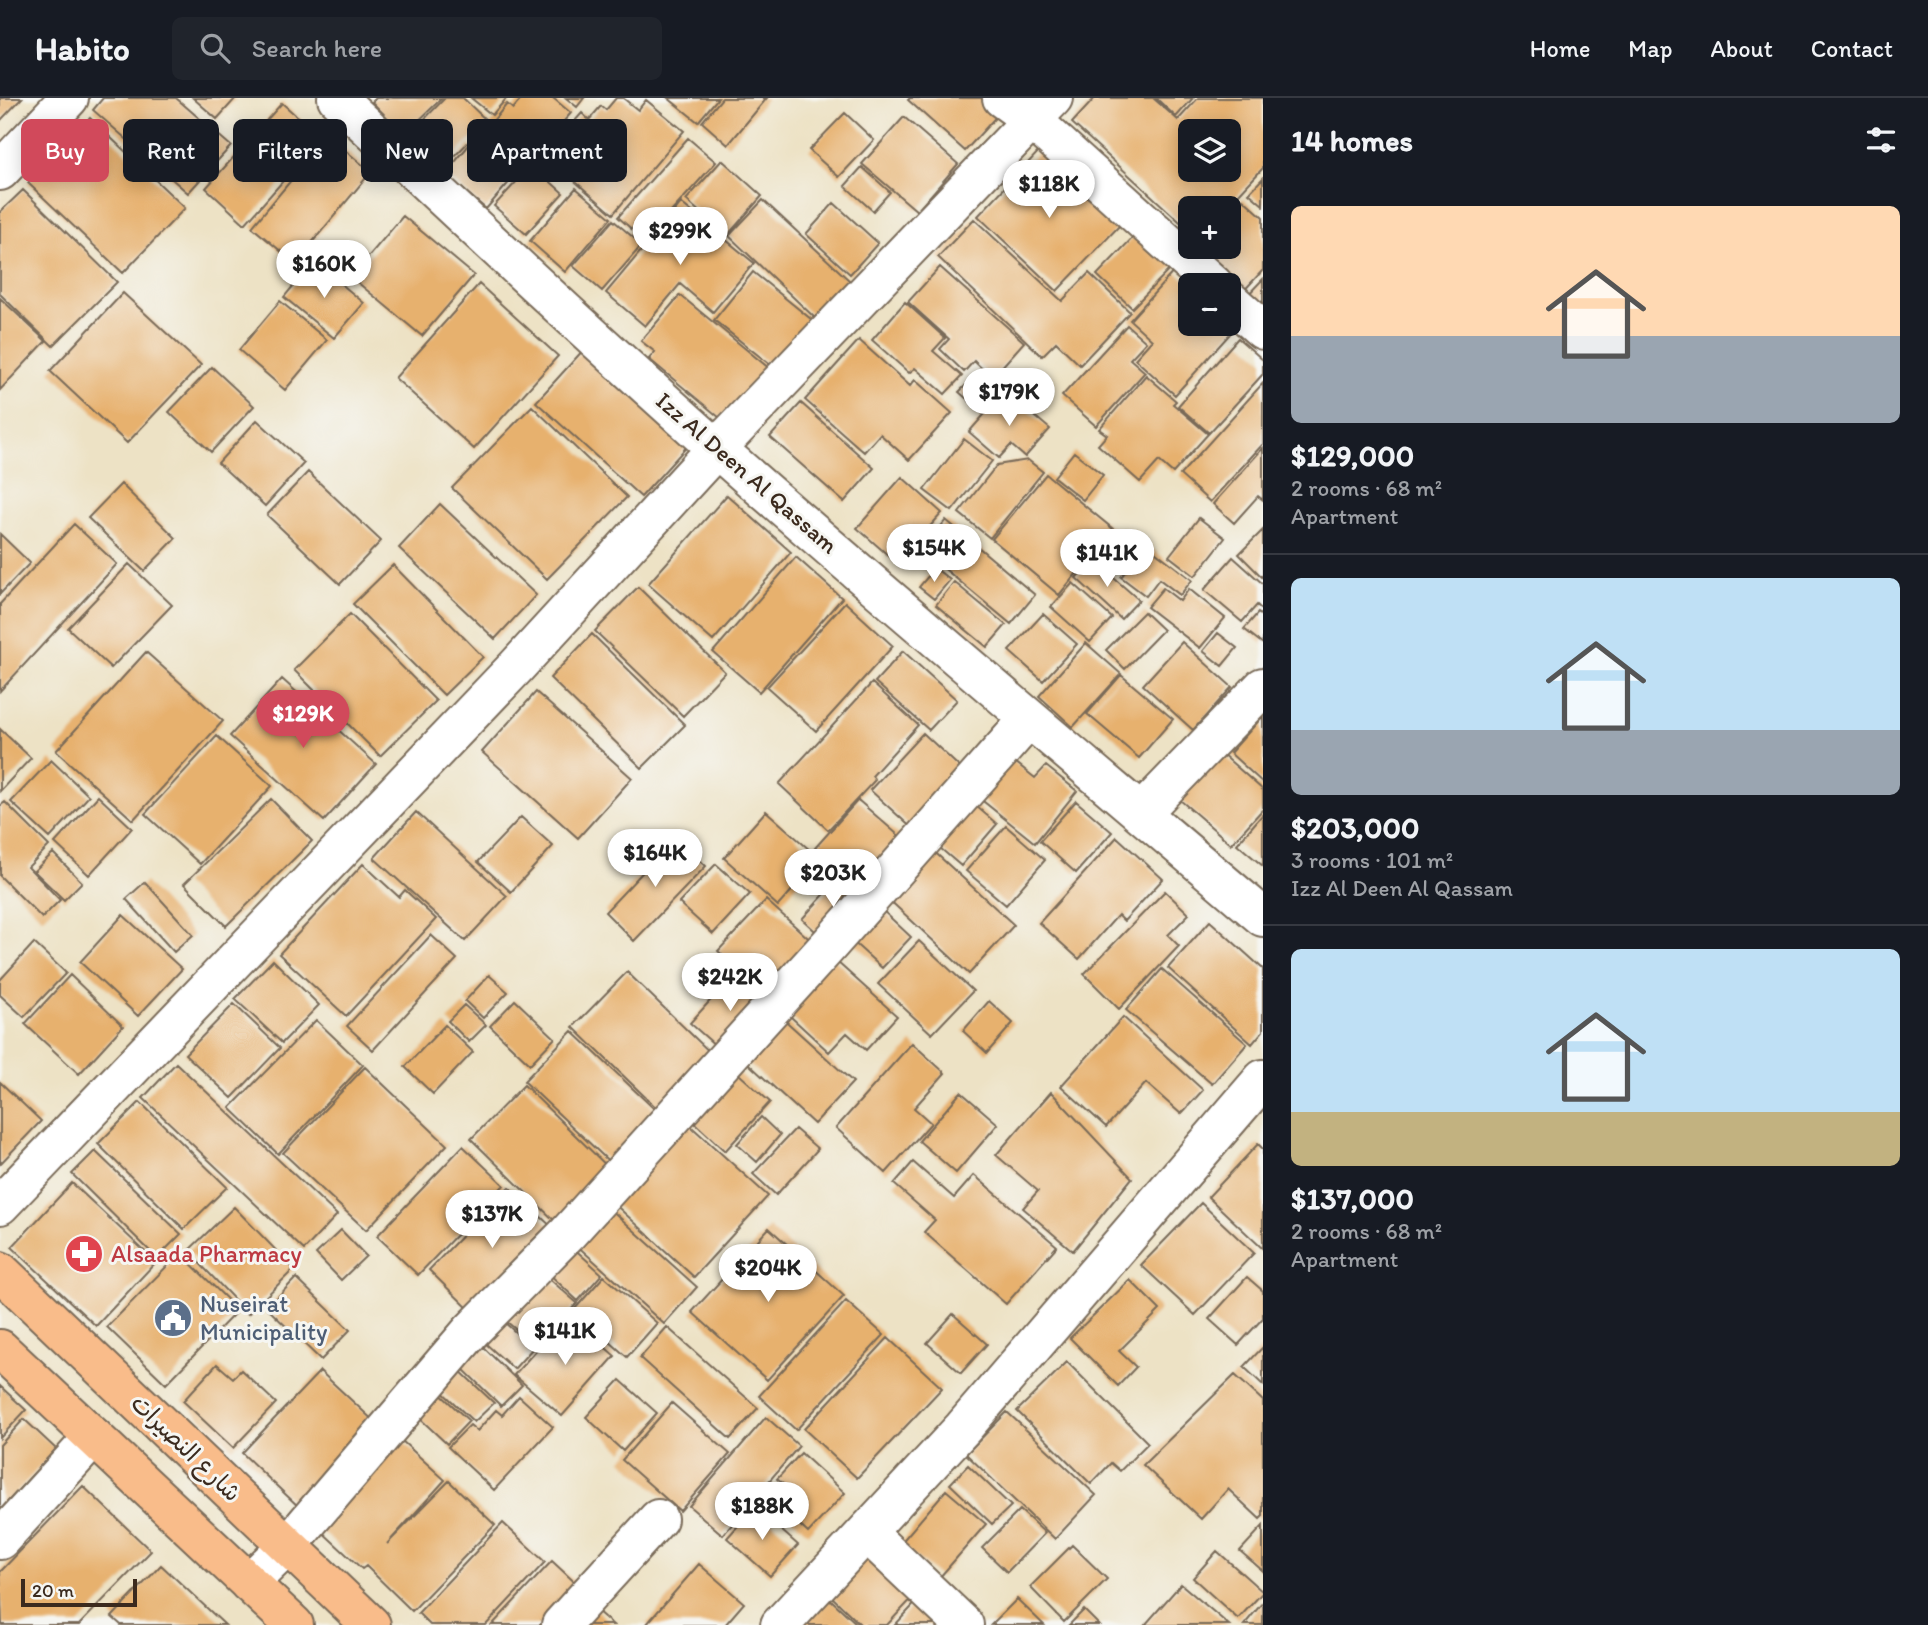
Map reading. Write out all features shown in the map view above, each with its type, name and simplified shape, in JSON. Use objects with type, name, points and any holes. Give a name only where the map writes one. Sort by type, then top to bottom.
[{"type":"main road","name":"شارع النصيرات","points":[[0,1271],[372,1625]]},
{"type":"main road","points":[[0,1349],[294,1625]]},
{"type":"street","points":[[0,171],[69,98]]},
{"type":"street","name":"Izz Al Deen Al Qassam","points":[[337,98],[503,255],[717,449],[1263,918]]},
{"type":"street","points":[[0,1205],[507,677],[1029,105],[1201,273]]},
{"type":"street","points":[[1241,311],[1263,330]]},
{"type":"street","points":[[1141,813],[1263,687]]},
{"type":"street","points":[[249,1583],[288,1545],[471,1331],[577,1223],[1029,719]]},
{"type":"street","points":[[780,1625],[963,1428],[1263,1079]]},
{"type":"street","points":[[0,1540],[94,1437]]},
{"type":"street","points":[[561,1625],[658,1519]]},
{"type":"street","points":[[867,1533],[964,1625]]},
{"type":"building","points":[[0,98],[22,98],[0,121]]},
{"type":"building","points":[[103,98],[176,98],[200,119],[123,119],[123,136],[109,124],[109,119],[103,119],[93,110]]},
{"type":"building","points":[[193,98],[236,98],[217,119]]},
{"type":"building","points":[[376,98],[442,98],[420,119],[388,119],[372,102]]},
{"type":"building","points":[[445,98],[463,98],[485,119],[467,119],[467,143],[453,158],[453,119],[425,119]]},
{"type":"building","points":[[471,98],[507,98],[492,115]]},
{"type":"building","points":[[522,98],[553,98],[571,113],[566,119],[495,119],[507,104],[513,109]]},
{"type":"building","points":[[566,98],[584,98],[577,107]]},
{"type":"building","points":[[616,98],[623,98],[638,110],[646,100],[684,131],[613,214],[576,182],[627,182],[627,119],[590,119],[601,106],[606,110]]},
{"type":"building","points":[[668,98],[718,98],[698,122]]},
{"type":"building","points":[[722,98],[767,98],[728,145],[702,122]]},
{"type":"building","points":[[988,98],[1002,110],[965,151],[908,100]]},
{"type":"building","points":[[1095,98],[1153,98],[1178,120],[1178,182],[1241,182],[1241,119],[1179,119],[1198,98],[1263,98],[1263,168],[1237,196],[1178,196],[1178,220],[1072,123]]},
{"type":"building","points":[[1156,98],[1193,98],[1176,117]]},
{"type":"building","points":[[282,103],[300,119],[268,119]]},
{"type":"building","points":[[582,113],[588,119],[577,119]]},
{"type":"building","points":[[845,113],[874,140],[839,177],[809,150]]},
{"type":"building","points":[[904,117],[958,164],[917,211],[862,164]]},
{"type":"building","points":[[109,136],[123,149],[123,182],[158,182],[185,208],[123,273],[28,183],[109,182]]},
{"type":"building","points":[[219,136],[231,146],[219,159]]},
{"type":"building","points":[[688,138],[716,162],[645,241],[618,217]]},
{"type":"building","points":[[467,147],[467,182],[509,182],[486,209],[453,181],[453,164]]},
{"type":"building","points":[[1041,149],[1121,224],[1057,291],[978,216]]},
{"type":"building","points":[[347,152],[361,164],[363,182],[295,263],[252,227],[290,182],[347,182]]},
{"type":"building","points":[[233,158],[233,182],[282,182],[245,224],[206,188],[211,182],[219,182],[219,173]]},
{"type":"building","points":[[722,160],[762,196],[727,236],[686,200]]},
{"type":"building","points":[[862,167],[890,192],[873,211],[845,186]]},
{"type":"building","points":[[1263,178],[1263,205],[1249,193]]},
{"type":"building","points":[[175,182],[198,182],[188,193]]},
{"type":"building","points":[[516,182],[551,182],[563,193],[526,234],[494,206]]},
{"type":"building","points":[[576,188],[611,218],[565,272],[530,241]]},
{"type":"building","points":[[23,190],[117,282],[53,346],[0,294],[0,212]]},
{"type":"building","points":[[1243,199],[1263,217],[1263,270],[1241,294],[1241,273],[1220,273],[1209,259],[1241,259]]},
{"type":"building","points":[[763,200],[850,281],[815,318],[729,236]]},
{"type":"building","points":[[681,203],[754,263],[713,312],[680,284],[645,326],[606,293]]},
{"type":"building","points":[[834,203],[878,243],[850,274],[806,234]]},
{"type":"building","points":[[403,216],[474,275],[422,336],[351,277]]},
{"type":"building","points":[[974,219],[1062,301],[1089,273],[1130,312],[1080,365],[1056,342],[1042,356],[938,257]]},
{"type":"building","points":[[613,220],[642,245],[602,291],[573,266]]},
{"type":"building","points":[[1141,229],[1176,263],[1132,308],[1097,275]]},
{"type":"building","points":[[314,261],[364,303],[334,338],[284,297]]},
{"type":"building","points":[[940,267],[1024,342],[992,378],[974,361],[964,372],[940,349],[949,339],[908,302]]},
{"type":"building","points":[[1175,270],[1178,273],[1178,336],[1228,336],[1175,395],[1135,359],[1152,340],[1130,320]]},
{"type":"building","points":[[753,272],[812,320],[773,367],[714,320]]},
{"type":"building","points":[[1263,279],[1263,318],[1243,300]]},
{"type":"building","points":[[479,284],[558,356],[474,449],[395,378]]},
{"type":"building","points":[[123,293],[201,365],[127,443],[50,371]]},
{"type":"building","points":[[680,295],[770,369],[720,418],[649,359],[655,352],[641,341]]},
{"type":"building","points":[[0,298],[46,341],[0,390]]},
{"type":"building","points":[[280,301],[327,340],[285,390],[239,350]]},
{"type":"building","points":[[905,302],[945,338],[933,351],[962,376],[945,394],[915,368],[909,373],[872,340]]},
{"type":"building","points":[[1127,325],[1146,342],[1130,359],[1145,372],[1096,426],[1062,396]]},
{"type":"building","points":[[1238,338],[1263,360],[1263,374],[1209,433],[1178,406]]},
{"type":"building","points":[[859,340],[910,386],[915,380],[952,413],[909,460],[880,434],[864,452],[805,400]]},
{"type":"building","points":[[586,347],[691,442],[641,497],[536,402]]},
{"type":"building","points":[[212,367],[254,406],[211,452],[169,412]]},
{"type":"building","points":[[978,373],[1001,394],[983,413],[959,392]]},
{"type":"building","points":[[1146,375],[1176,401],[1173,404],[1208,434],[1173,473],[1159,461],[1140,482],[1098,445],[1107,435],[1099,429]]},
{"type":"building","points":[[1263,383],[1263,444],[1210,502],[1180,475]]},
{"type":"building","points":[[1005,391],[1050,429],[1025,457],[1011,445],[999,458],[969,432]]},
{"type":"building","points":[[801,403],[874,468],[844,502],[770,437]]},
{"type":"building","points":[[532,406],[627,497],[547,579],[452,488]]},
{"type":"building","points":[[257,420],[304,463],[265,506],[218,463]]},
{"type":"building","points":[[964,439],[992,461],[952,511],[924,490]]},
{"type":"building","points":[[1263,448],[1263,500],[1258,496],[1234,523],[1213,504]]},
{"type":"building","points":[[1074,452],[1103,475],[1083,500],[1054,477]]},
{"type":"building","points":[[1028,460],[1043,472],[990,538],[959,513],[997,465]]},
{"type":"building","points":[[308,472],[381,541],[340,584],[267,515]]},
{"type":"building","points":[[1046,474],[1113,529],[1059,595],[992,539]]},
{"type":"building","points":[[902,477],[942,513],[897,563],[857,528]]},
{"type":"building","points":[[121,484],[176,538],[144,571],[88,518]]},
{"type":"building","points":[[727,495],[791,552],[713,641],[648,584]]},
{"type":"building","points":[[440,504],[536,595],[495,639],[399,548]]},
{"type":"building","points":[[1199,518],[1225,538],[1195,576],[1169,556]]},
{"type":"building","points":[[946,520],[1035,595],[1011,624],[922,550]]},
{"type":"building","points":[[74,524],[117,564],[0,691],[0,604]]},
{"type":"building","points":[[1126,529],[1143,543],[1121,568],[1105,553]]},
{"type":"building","points":[[1263,530],[1263,578],[1239,554]]},
{"type":"building","points":[[0,534],[30,563],[0,594]]},
{"type":"building","points":[[1147,545],[1192,580],[1180,595],[1159,579],[1146,596],[1121,577]]},
{"type":"building","points":[[796,557],[842,598],[759,692],[713,652]]},
{"type":"building","points":[[1233,557],[1263,584],[1263,611],[1257,605],[1242,622],[1204,590]]},
{"type":"building","points":[[1092,559],[1139,600],[1121,619],[1076,578]]},
{"type":"building","points":[[129,564],[172,605],[111,668],[68,628]]},
{"type":"building","points":[[393,565],[483,657],[444,695],[353,604]]},
{"type":"building","points":[[935,568],[950,580],[934,599],[919,587]]},
{"type":"building","points":[[954,582],[1006,625],[987,647],[936,605]]},
{"type":"building","points":[[1073,583],[1112,618],[1090,642],[1051,607]]},
{"type":"building","points":[[638,587],[725,672],[683,716],[595,631]]},
{"type":"building","points":[[1163,588],[1180,601],[1189,589],[1225,618],[1200,648],[1147,607]]},
{"type":"building","points":[[845,602],[893,646],[816,731],[767,687]]},
{"type":"building","points":[[1144,612],[1163,630],[1125,669],[1106,650]]},
{"type":"building","points":[[1258,613],[1263,617],[1263,644],[1244,629]]},
{"type":"building","points":[[350,614],[436,701],[380,756],[294,670]]},
{"type":"building","points":[[1043,614],[1077,644],[1043,681],[1009,651]]},
{"type":"building","points":[[1218,633],[1237,648],[1222,666],[1203,651]]},
{"type":"building","points":[[592,634],[685,725],[642,768],[550,678]]},
{"type":"building","points":[[1182,642],[1232,687],[1193,730],[1143,685]]},
{"type":"building","points":[[1086,643],[1121,674],[1073,727],[1039,696]]},
{"type":"building","points":[[903,651],[957,700],[929,730],[875,682]]},
{"type":"building","points":[[146,652],[223,721],[133,820],[56,751]]},
{"type":"building","points":[[1121,675],[1173,719],[1139,758],[1087,714]]},
{"type":"building","points":[[282,679],[376,764],[324,821],[230,736]]},
{"type":"building","points":[[872,683],[918,725],[872,776],[875,780],[828,830],[779,784]]},
{"type":"building","points":[[536,692],[632,778],[578,838],[482,752]]},
{"type":"building","points":[[1263,716],[1263,783],[1230,753]]},
{"type":"building","points":[[0,729],[31,758],[0,791]]},
{"type":"building","points":[[923,733],[968,775],[915,831],[870,790]]},
{"type":"building","points":[[217,736],[272,786],[200,864],[145,814]]},
{"type":"building","points":[[1221,753],[1263,790],[1263,809],[1231,844],[1180,800]]},
{"type":"building","points":[[1005,754],[1035,778],[1046,766],[1077,791],[1035,843],[973,793]]},
{"type":"building","points":[[51,760],[89,796],[50,838],[11,802]]},
{"type":"building","points":[[98,796],[132,828],[89,875],[55,843]]},
{"type":"building","points":[[271,799],[312,841],[226,926],[184,884]]},
{"type":"building","points":[[858,800],[905,841],[862,889],[815,848]]},
{"type":"building","points":[[969,800],[997,824],[961,866],[933,842]]},
{"type":"building","points":[[1076,801],[1112,832],[1076,873],[1040,841]]},
{"type":"building","points":[[5,802],[49,846],[28,867],[60,900],[42,918],[0,876],[0,806]]},
{"type":"building","points":[[766,811],[820,859],[778,906],[724,858]]},
{"type":"building","points":[[416,812],[507,896],[465,941],[374,858]]},
{"type":"building","points":[[1263,814],[1263,866],[1237,844]]},
{"type":"building","points":[[521,817],[553,846],[511,892],[478,862]]},
{"type":"building","points":[[1006,826],[1045,860],[1006,905],[966,871]]},
{"type":"building","points":[[676,837],[706,866],[634,941],[605,912]]},
{"type":"building","points":[[1117,837],[1163,879],[1124,921],[1118,915],[1079,959],[1039,923]]},
{"type":"building","points":[[928,846],[1014,925],[969,974],[883,894]]},
{"type":"building","points":[[53,853],[82,882],[64,900],[34,871]]},
{"type":"building","points":[[363,864],[399,897],[405,890],[436,919],[346,1016],[279,954]]},
{"type":"building","points":[[716,864],[750,894],[713,934],[679,903]]},
{"type":"building","points":[[840,877],[864,898],[826,941],[802,919]]},
{"type":"building","points":[[145,882],[193,935],[174,952],[126,899]]},
{"type":"building","points":[[1165,891],[1189,914],[1168,935],[1179,946],[1119,1009],[1084,974]]},
{"type":"building","points":[[766,900],[817,946],[770,998],[718,951]]},
{"type":"building","points":[[879,907],[911,937],[882,968],[850,939]]},
{"type":"building","points":[[123,915],[182,969],[138,1016],[80,962]]},
{"type":"building","points":[[1210,921],[1263,969],[1263,1031],[1252,1044],[1168,968]]},
{"type":"building","points":[[431,935],[457,959],[373,1050],[347,1026]]},
{"type":"building","points":[[919,941],[973,991],[932,1034],[878,984]]},
{"type":"building","points":[[34,943],[66,973],[24,1017],[0,995],[0,980]]},
{"type":"building","points":[[826,952],[897,1016],[866,1050],[847,1033],[829,1052],[778,1005]]},
{"type":"building","points":[[273,960],[319,1005],[282,1043],[235,999]]},
{"type":"building","points":[[1162,969],[1247,1044],[1212,1084],[1126,1010]]},
{"type":"building","points":[[627,972],[722,1064],[668,1119],[573,1027]]},
{"type":"building","points":[[736,972],[770,1002],[724,1053],[690,1023]]},
{"type":"building","points":[[70,975],[123,1026],[79,1074],[25,1024]]},
{"type":"building","points":[[489,975],[508,992],[483,1018],[465,1001]]},
{"type":"building","points":[[515,1000],[555,1038],[530,1064],[490,1026]]},
{"type":"building","points":[[989,1001],[1013,1023],[987,1053],[963,1031]]},
{"type":"building","points":[[234,1004],[280,1048],[232,1098],[185,1054]]},
{"type":"building","points":[[464,1005],[486,1025],[469,1042],[448,1021]]},
{"type":"building","points":[[778,1014],[853,1082],[814,1124],[739,1055]]},
{"type":"building","points":[[1123,1017],[1203,1090],[1181,1114],[1146,1083],[1106,1127],[1061,1086]]},
{"type":"building","points":[[316,1020],[363,1065],[278,1154],[230,1108]]},
{"type":"building","points":[[445,1025],[473,1052],[433,1094],[405,1067]]},
{"type":"building","points":[[572,1031],[667,1121],[619,1171],[524,1081]]},
{"type":"building","points":[[912,1043],[945,1073],[914,1108],[931,1123],[886,1173],[836,1128]]},
{"type":"building","points":[[176,1063],[337,1215],[304,1250],[143,1098]]},
{"type":"building","points":[[730,1066],[770,1102],[725,1151],[686,1115]]},
{"type":"building","points":[[365,1067],[447,1145],[366,1230],[283,1153]]},
{"type":"building","points":[[0,1082],[41,1121],[0,1164]]},
{"type":"building","points":[[524,1085],[617,1176],[564,1230],[471,1139]]},
{"type":"building","points":[[961,1092],[998,1124],[956,1173],[919,1141]]},
{"type":"building","points":[[1051,1092],[1132,1178],[1073,1251],[1023,1208],[1038,1191],[996,1155]]},
{"type":"building","points":[[140,1102],[227,1187],[184,1229],[98,1144]]},
{"type":"building","points":[[761,1117],[780,1135],[757,1162],[737,1144]]},
{"type":"building","points":[[683,1119],[768,1196],[694,1277],[609,1199]]},
{"type":"building","points":[[795,1129],[818,1149],[776,1195],[753,1174]]},
{"type":"building","points":[[1258,1144],[1263,1149],[1263,1249],[1208,1197]]},
{"type":"building","points":[[463,1146],[504,1185],[418,1275],[377,1236]]},
{"type":"building","points":[[95,1151],[181,1234],[157,1258],[72,1174]]},
{"type":"building","points":[[913,1162],[954,1198],[974,1175],[1057,1246],[1006,1304],[924,1232],[935,1220],[894,1184]]},
{"type":"building","name":"Alsaada Pharmacy","points":[[72,1183],[156,1262],[96,1326],[12,1247]]},
{"type":"building","points":[[509,1187],[555,1230],[474,1314],[429,1270]]},
{"type":"building","points":[[1201,1203],[1254,1253],[1195,1315],[1141,1265]]},
{"type":"building","points":[[234,1207],[294,1269],[248,1314],[188,1251]]},
{"type":"building","points":[[608,1207],[697,1287],[664,1324],[574,1243]]},
{"type":"building","points":[[769,1228],[844,1296],[767,1380],[692,1312]]},
{"type":"building","points":[[341,1230],[366,1256],[341,1280],[316,1254]]},
{"type":"building","points":[[569,1244],[602,1274],[578,1301],[545,1270]]},
{"type":"building","name":"Nuseirat Municipality","points":[[180,1253],[238,1310],[166,1384],[107,1327]]},
{"type":"building","points":[[545,1275],[577,1303],[557,1326],[552,1322],[533,1344],[506,1321]]},
{"type":"building","points":[[604,1276],[657,1323],[627,1357],[574,1310]]},
{"type":"building","points":[[1247,1277],[1263,1291],[1263,1318],[1238,1345],[1209,1319]]},
{"type":"building","points":[[296,1278],[350,1330],[321,1360],[267,1308]]},
{"type":"building","points":[[1130,1280],[1160,1310],[1119,1351],[1136,1367],[1118,1386],[1070,1338]]},
{"type":"building","points":[[846,1301],[884,1335],[796,1430],[759,1396]]},
{"type":"building","points":[[953,1314],[987,1344],[961,1373],[927,1343]]},
{"type":"building","points":[[575,1321],[615,1356],[562,1416],[514,1375],[555,1329],[563,1336]]},
{"type":"building","points":[[504,1322],[533,1348],[514,1369],[485,1343]]},
{"type":"building","points":[[667,1327],[758,1408],[730,1439],[640,1358]]},
{"type":"building","points":[[888,1338],[942,1388],[857,1478],[804,1429]]},
{"type":"building","points":[[480,1344],[522,1385],[501,1406],[460,1366]]},
{"type":"building","points":[[1263,1347],[1263,1385],[1244,1367]]},
{"type":"building","points":[[1067,1362],[1148,1443],[1120,1471],[1111,1463],[1091,1484],[1017,1411]]},
{"type":"building","points":[[217,1364],[233,1378],[241,1370],[276,1403],[233,1448],[183,1401]]},
{"type":"building","points":[[457,1368],[494,1403],[474,1422],[438,1388]]},
{"type":"building","points":[[320,1371],[378,1425],[300,1508],[242,1453]]},
{"type":"building","points":[[1235,1375],[1263,1401],[1263,1516],[1260,1519],[1228,1489],[1201,1519],[1143,1465]]},
{"type":"building","points":[[620,1380],[657,1413],[623,1451],[586,1417]]},
{"type":"building","points":[[0,1386],[26,1410],[0,1438]]},
{"type":"building","points":[[436,1390],[469,1421],[447,1444],[414,1413]]},
{"type":"building","points":[[519,1396],[553,1427],[494,1490],[448,1447],[470,1425],[477,1431],[496,1410],[502,1415]]},
{"type":"building","points":[[672,1403],[730,1454],[680,1511],[622,1460]]},
{"type":"building","points":[[1007,1412],[1096,1495],[1055,1539],[966,1454]]},
{"type":"building","points":[[766,1417],[799,1446],[723,1535],[689,1506]]},
{"type":"building","points":[[24,1419],[56,1449],[0,1510],[0,1445]]},
{"type":"building","points":[[401,1440],[445,1480],[387,1544],[449,1481],[495,1525],[412,1611],[366,1566],[362,1569],[319,1529]]},
{"type":"building","points":[[801,1453],[845,1493],[808,1533],[776,1503],[789,1489],[777,1479]]},
{"type":"building","points":[[968,1465],[1011,1506],[992,1524],[950,1484]]},
{"type":"building","points":[[83,1486],[151,1551],[79,1625],[2,1625],[0,1572]]},
{"type":"building","points":[[946,1490],[986,1524],[940,1577],[900,1544]]},
{"type":"building","points":[[755,1507],[798,1545],[770,1576],[727,1538]]},
{"type":"building","points":[[1020,1510],[1045,1533],[1007,1572],[982,1548]]},
{"type":"building","points":[[503,1523],[545,1562],[486,1625],[430,1625],[418,1613]]},
{"type":"building","points":[[1263,1526],[1263,1571],[1240,1551]]},
{"type":"building","points":[[1072,1545],[1107,1579],[1064,1622],[1030,1587]]},
{"type":"building","points":[[873,1550],[918,1592],[887,1625],[861,1625],[830,1595]]},
{"type":"building","points":[[1217,1551],[1263,1592],[1238,1619],[1193,1578]]},
{"type":"building","points":[[552,1561],[582,1589],[548,1625],[492,1625]]},
{"type":"building","points":[[699,1564],[744,1603],[725,1625],[646,1625]]},
{"type":"building","points":[[161,1565],[225,1625],[121,1625],[112,1617]]},
{"type":"building","points":[[1181,1584],[1229,1625],[1145,1625]]},
{"type":"building","points":[[921,1597],[952,1625],[895,1625]]},
{"type":"building","points":[[829,1598],[858,1625],[803,1625]]},
{"type":"building","points":[[1017,1599],[1044,1625],[991,1625]]},
{"type":"building","points":[[1263,1602],[1263,1625],[1244,1625]]},
{"type":"building","points":[[588,1603],[613,1625],[568,1625]]},
{"type":"building","points":[[1084,1610],[1099,1625],[1069,1625]]},
{"type":"place","name":"Alsaada Pharmacy","points":[[84,1254]]},
{"type":"place","name":"Nuseirat Municipality","points":[[173,1318]]}]
